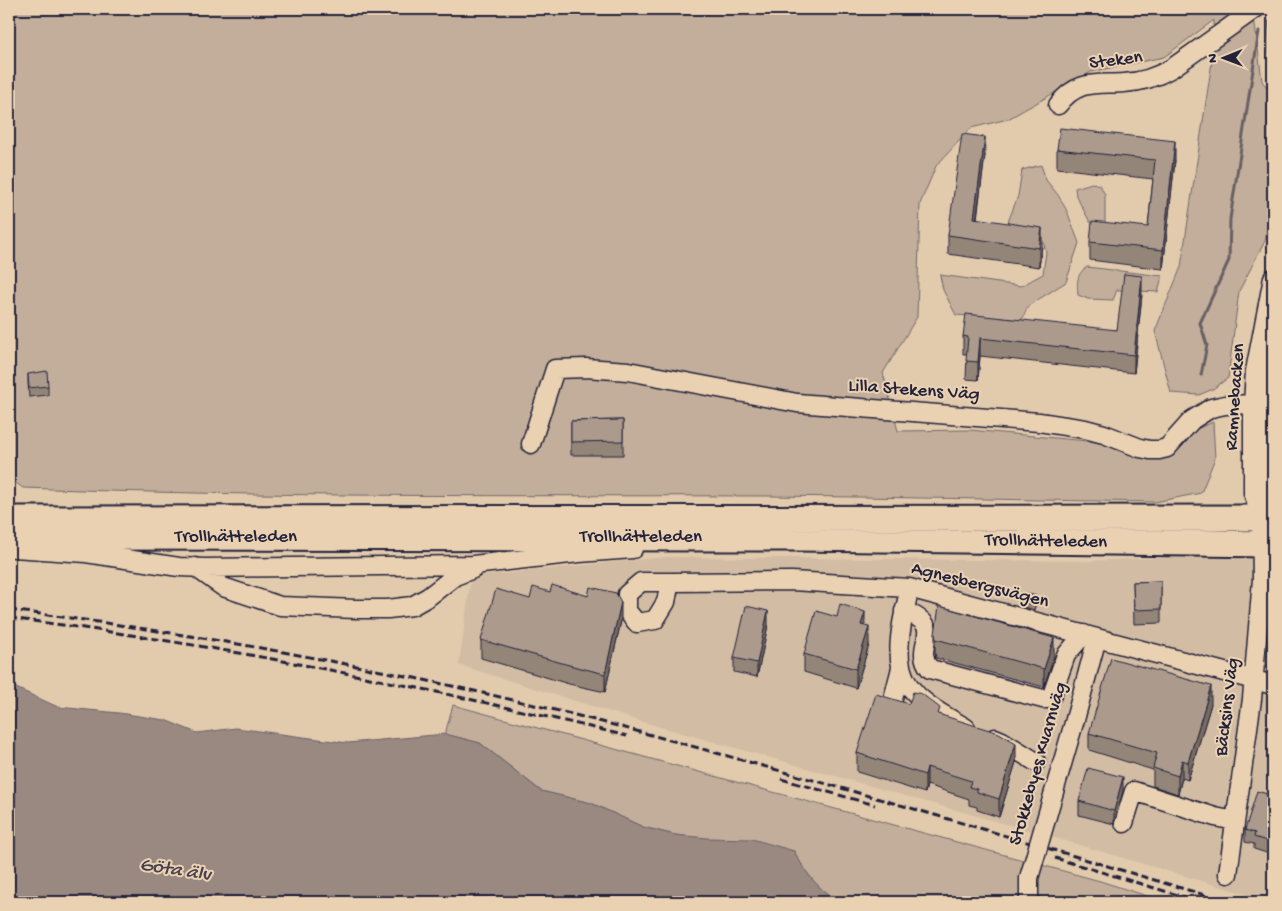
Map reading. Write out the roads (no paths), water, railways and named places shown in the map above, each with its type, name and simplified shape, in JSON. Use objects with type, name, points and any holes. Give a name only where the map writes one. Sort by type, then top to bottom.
[{"type":"highway","name":"Trollhätteleden","points":[[9,519],[1267,518]]},
{"type":"highway","name":"Trollhätteleden","points":[[9,537],[874,538],[1268,544]]},
{"type":"street","name":"Steken","points":[[1058,105],[1064,97],[1083,86],[1139,82],[1160,75],[1255,9]]},
{"type":"street","name":"Ramnebacken","points":[[1267,518],[1254,493],[1253,404],[1256,363],[1273,278]]},
{"type":"street","name":"Ramnebacken","points":[[1268,544],[1267,518],[1270,477],[1271,390],[1269,367],[1273,344]]},
{"type":"street","name":"Lilla Stekens Väg","points":[[531,444],[555,369],[586,368],[628,371],[798,403],[1039,422],[1085,429],[1150,450],[1167,448],[1192,420],[1211,408],[1234,404],[1253,404]]},
{"type":"street","points":[[1253,404],[1271,390]]},
{"type":"street","points":[[9,548],[98,555],[179,567],[489,565],[579,553],[641,548],[852,547],[874,538]]},
{"type":"street","name":"Bäcksins Väg","points":[[1228,874],[1253,679],[1262,580],[1268,544]]},
{"type":"street","points":[[194,567],[223,587],[280,606],[314,609],[388,609],[412,606],[460,573],[489,565]]},
{"type":"street","name":"Agnesbergsvägen","points":[[670,582],[792,581],[909,588],[1090,636],[1191,657],[1273,685]]},
{"type":"street","points":[[893,699],[901,668],[900,640],[909,588]]},
{"type":"street","points":[[904,611],[924,622],[928,632],[924,656],[925,663],[930,669],[1043,699],[1048,699],[1052,695],[1066,655],[1090,636]]},
{"type":"street","name":"Stokkebyes Kvarnväg","points":[[1029,902],[1029,878],[1076,716],[1090,636]]},
{"type":"street","points":[[901,668],[907,683],[932,708],[967,729],[1002,741],[1036,762]]},
{"type":"street","points":[[1124,823],[1134,791],[1215,817],[1235,821]]},
{"type":"water","name":"Göta älv","points":[[9,687],[16,688],[58,707],[165,720],[197,733],[236,728],[348,743],[445,734],[480,743],[541,791],[591,803],[643,827],[675,835],[752,839],[794,851],[813,880],[839,902],[9,902]]},
{"type":"waterway","points":[[1201,375],[1207,345],[1200,323],[1229,260],[1230,219],[1259,31]]},
{"type":"railway","points":[[9,610],[140,628],[271,650],[401,675],[530,704],[815,781],[1228,902]]},
{"type":"railway","points":[[9,618],[165,640],[319,668],[474,700],[627,736]]},
{"type":"railway","points":[[781,779],[875,805]]},
{"type":"railway","points":[[1055,858],[1201,902]]}]
